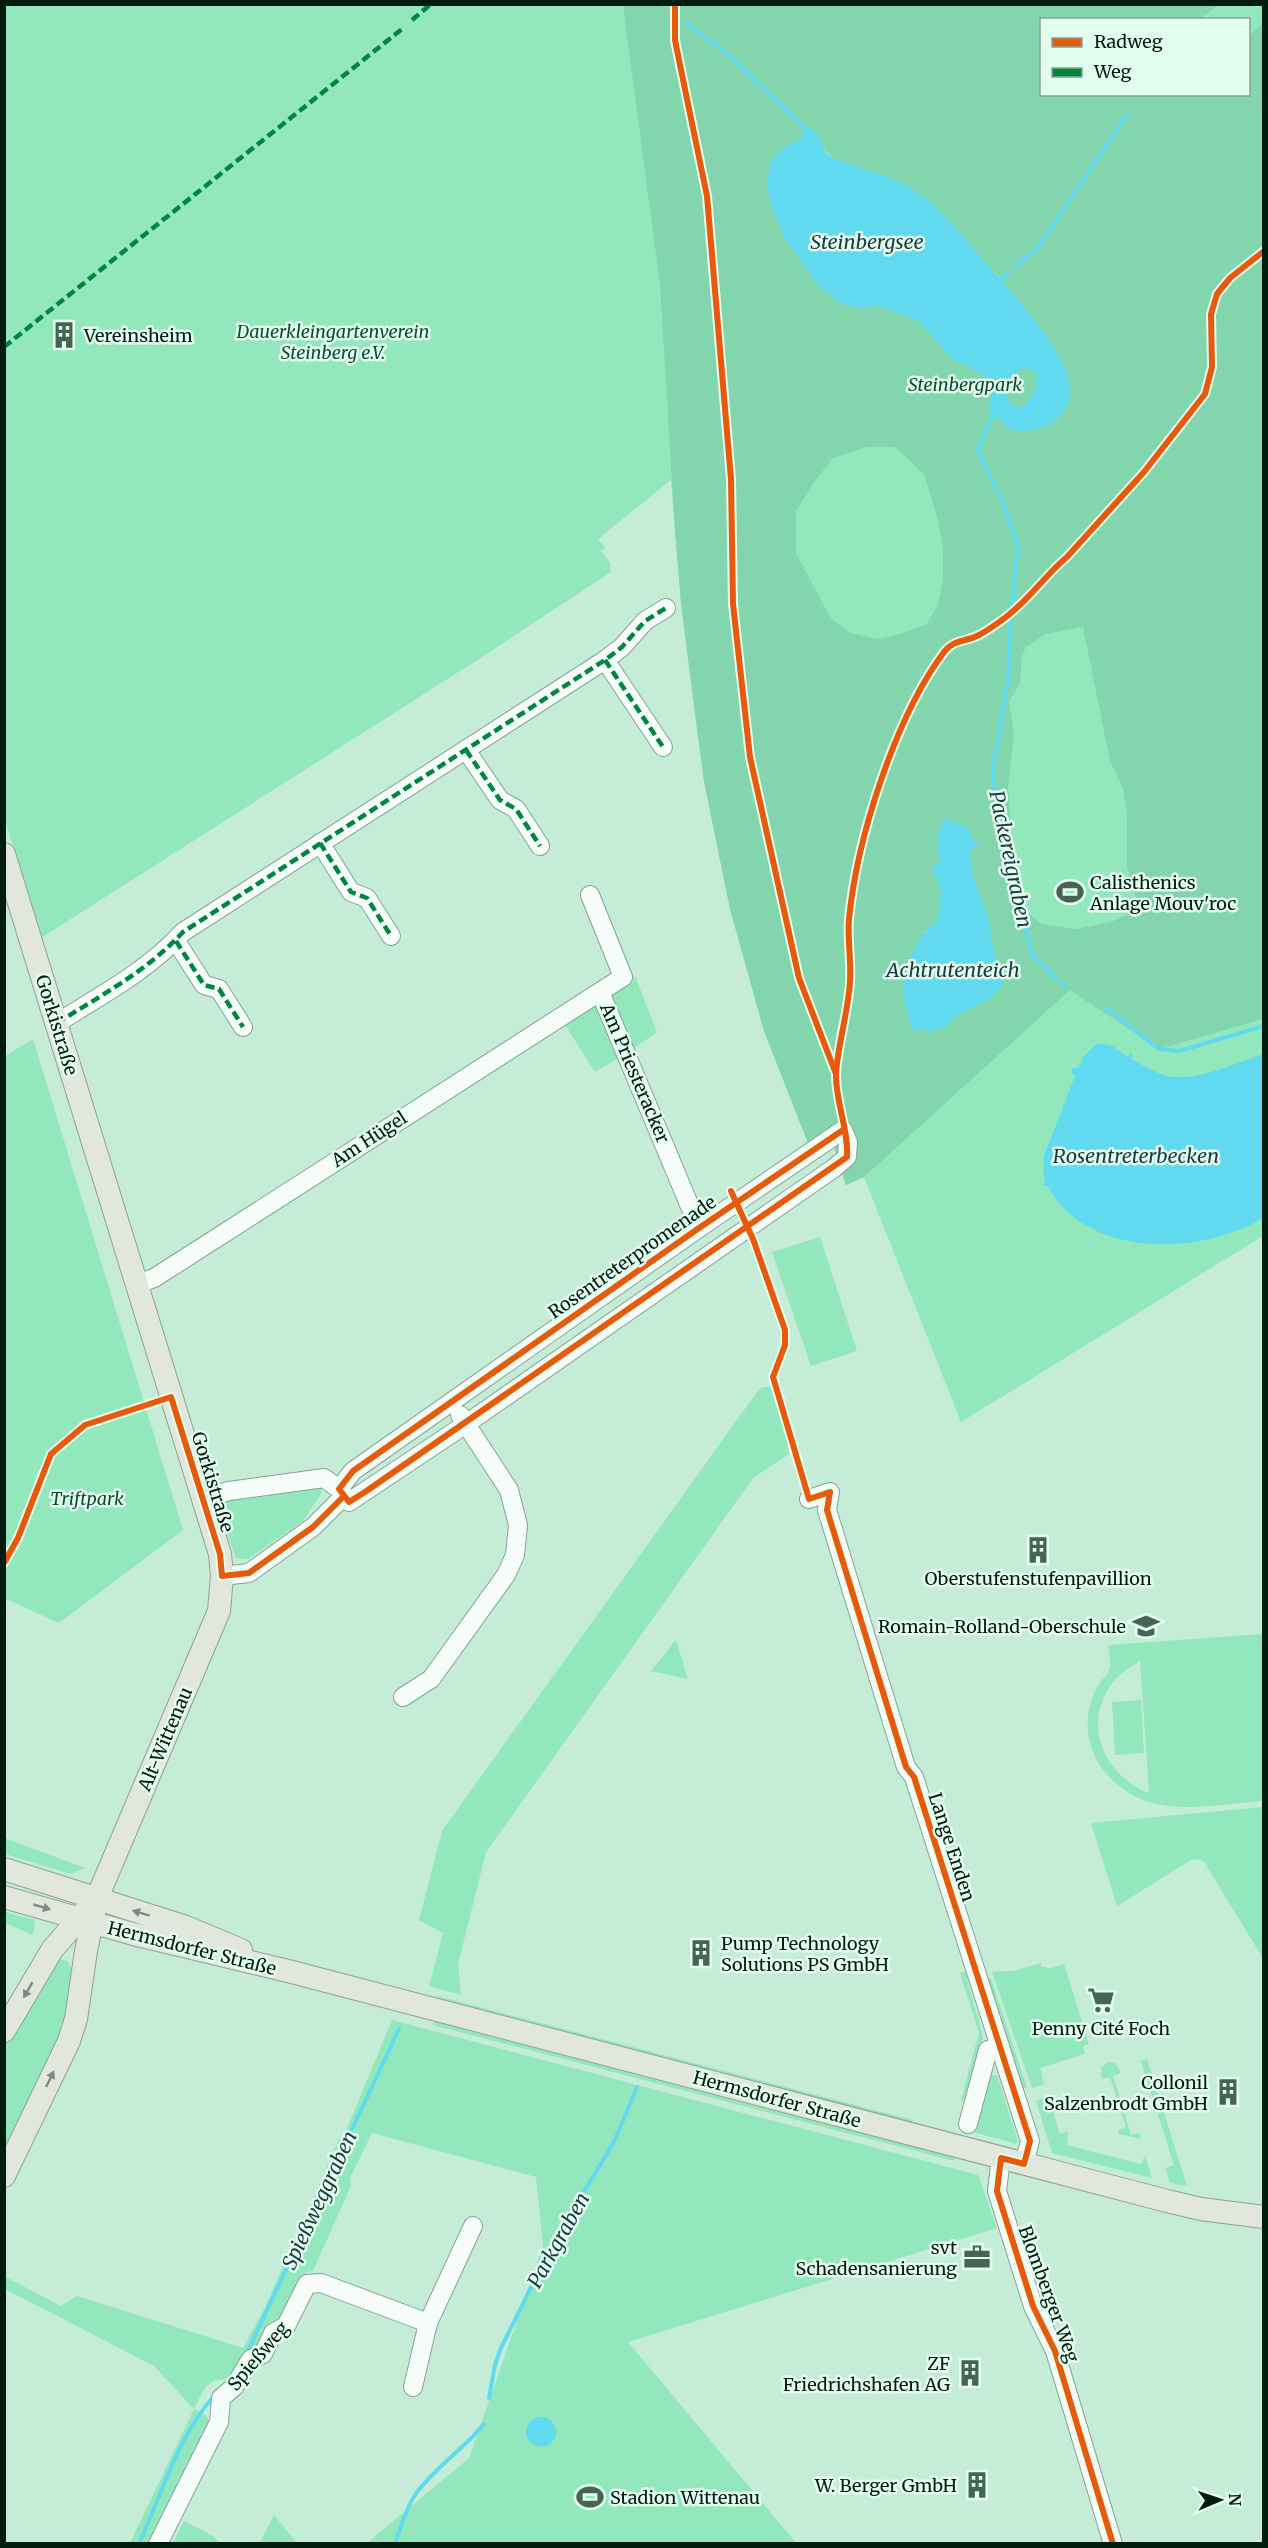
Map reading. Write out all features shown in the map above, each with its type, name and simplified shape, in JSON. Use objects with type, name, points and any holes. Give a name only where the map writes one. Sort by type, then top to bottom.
[{"type":"main road","name":"Gorkistraße","points":[[4,854],[10,894],[56,1021],[220,1554],[222,1576]]},
{"type":"main road","name":"Alt-Wittenau","points":[[4,2031],[52,1950],[86,1921],[219,1611],[222,1576]]},
{"type":"main road","name":"Hermsdorfer Straße","points":[[4,1869],[186,1927],[292,1972]]},
{"type":"main road","name":"Hermsdorfer Straße","points":[[4,1897],[199,1951],[292,1972],[1201,2209],[1263,2217]]},
{"type":"main road","points":[[4,2176],[69,2041],[76,2019],[84,1966],[86,1921]]},
{"type":"main road","points":[[52,1950],[74,1957],[84,1966]]},
{"type":"street","points":[[56,1021],[136,975],[183,932],[605,660],[622,647],[645,621],[666,608]]},
{"type":"street","points":[[605,660],[663,747]]},
{"type":"street","points":[[466,750],[500,800],[516,809],[540,846]]},
{"type":"street","points":[[320,843],[351,892],[367,898],[391,936]]},
{"type":"street","name":"Am Priesteracker","points":[[590,895],[623,977],[600,992],[699,1228]]},
{"type":"street","points":[[176,940],[204,985],[219,988],[243,1027]]},
{"type":"street","name":"Am Hügel","points":[[137,1284],[154,1278],[600,992]]},
{"type":"street","name":"Rosentreterpromenade","points":[[222,1576],[249,1573],[313,1527],[341,1493],[352,1471],[843,1130],[848,1142],[847,1157],[466,1424],[365,1492],[349,1502],[341,1493]]},
{"type":"street","name":"Rosentreterpromenade","points":[[682,1240],[698,1262]]},
{"type":"street","points":[[403,1696],[431,1679],[506,1575],[515,1555],[518,1525],[509,1490],[451,1401]]},
{"type":"street","points":[[202,1498],[229,1491],[324,1478],[341,1493]]},
{"type":"street","name":"Lange Enden","points":[[810,1499],[830,1492],[827,1509],[855,1606],[906,1767],[914,1777],[1030,2141],[1024,2164]]},
{"type":"street","points":[[968,2124],[988,2050],[1000,2046]]},
{"type":"street","name":"Blomberger Weg","points":[[1001,2158],[997,2192],[1034,2306],[1054,2351],[1113,2544]]},
{"type":"street","points":[[412,2387],[428,2323],[473,2226]]},
{"type":"street","name":"Spießweg","points":[[158,2544],[219,2422],[221,2398],[234,2387],[252,2359],[263,2354],[273,2334],[286,2326],[307,2284],[321,2283],[428,2323]]},
{"type":"green space","name":"Dauerkleingartenverein Steinberg e.V.","points":[[4,5],[1263,5],[1263,1236],[961,1422],[864,1177],[846,1185],[828,1128],[808,1143],[764,1031],[730,909],[704,781],[681,603],[671,480],[598,539],[605,548],[601,551],[610,563],[611,572],[482,657],[41,938],[4,817]]},
{"type":"green space","name":"Steinbergpark","points":[[623,5],[1218,5],[1200,18],[1040,18],[1040,96],[1250,96],[1250,35],[1263,23],[1263,1019],[1159,1049],[1070,990],[864,1177],[846,1185],[828,1128],[808,1143],[764,1031],[730,909],[704,781],[681,603],[660,285]],"holes":[[[804,125],[833,158],[900,183],[927,199],[1001,279],[1042,329],[1064,368],[1069,385],[1069,402],[1057,420],[1004,426],[1001,419],[995,418],[986,376],[951,358],[919,320],[877,306],[857,308],[788,145],[801,139]],[[867,447],[895,447],[924,474],[938,520],[943,548],[943,580],[938,604],[927,624],[900,634],[877,639],[851,633],[831,619],[796,553],[796,511],[814,482],[833,458]],[[1083,627],[1110,761],[1123,788],[1127,814],[1127,867],[1135,895],[1136,911],[1111,922],[1077,929],[1041,924],[1022,908],[1005,850],[1010,817],[1008,785],[1014,734],[1009,702],[1020,683],[1022,655],[1026,647],[1045,634]],[[977,846],[970,851],[972,869],[987,915],[1004,984],[989,999],[953,1018],[946,1027],[924,932],[937,921],[941,891],[931,867]]]},
{"type":"green space","points":[[1022,367],[1037,372],[1034,393],[1023,409],[1011,405],[1006,393],[1013,378]]},
{"type":"green space","points":[[635,976],[657,1032],[595,1072],[562,1020]]},
{"type":"green space","name":"Triftpark","points":[[33,1039],[183,1530],[59,1623],[4,1598],[5,1056]]},
{"type":"green space","points":[[820,1237],[857,1351],[811,1366],[772,1252]]},
{"type":"green space","points":[[772,1386],[785,1424],[789,1454],[753,1478],[486,1852],[458,1964],[461,1995],[429,1986],[443,1933],[419,1920],[442,1831],[760,1388]]},
{"type":"green space","points":[[321,1487],[321,1494],[303,1521],[248,1559],[236,1558],[220,1513],[220,1501]]},
{"type":"green space","points":[[1263,1634],[1263,1801],[1199,1807],[1158,1804],[1139,1798],[1122,1788],[1105,1772],[1093,1753],[1088,1724],[1093,1695],[1110,1668],[1108,1645]],"holes":[[[1140,1661],[1149,1792],[1133,1785],[1120,1774],[1110,1762],[1099,1732],[1098,1717],[1102,1701],[1111,1685],[1121,1674]]]},
{"type":"green space","points":[[676,1640],[688,1679],[651,1671]]},
{"type":"green space","points":[[1141,1700],[1144,1753],[1115,1755],[1112,1702]]},
{"type":"green space","points":[[1263,1807],[1263,1958],[1204,1862],[1198,1859],[1189,1861],[1117,1906],[1091,1823]]},
{"type":"green space","points":[[5,1838],[85,1868],[71,1874],[5,1854]]},
{"type":"green space","points":[[4,1912],[35,1920],[33,1935],[5,1923]]},
{"type":"green space","points":[[59,1959],[67,1961],[73,1971],[65,2023],[5,2164],[5,2044],[51,1963]]},
{"type":"green space","points":[[1041,1963],[1042,1967],[1051,1968],[1064,1964],[1089,2044],[1083,2046],[1085,2054],[1040,2068],[1044,2084],[1032,2088],[992,1972],[1013,1971]]},
{"type":"green space","points":[[965,1972],[983,2037],[966,2101],[961,2100],[979,2033],[960,1973]]},
{"type":"green space","points":[[991,1978],[1027,2088],[1022,2088],[987,1980]]},
{"type":"green space","points":[[437,1996],[913,2120],[912,2125],[435,2000]]},
{"type":"green space","points":[[392,2020],[978,2175],[997,2228],[628,2342],[797,2544],[367,2543],[469,2458],[543,2246],[536,2177],[372,2133],[351,2176],[350,2188],[313,2271],[306,2272],[282,2322],[260,2350],[230,2379],[215,2381],[207,2386],[194,2409],[154,2366],[5,2289],[4,2276],[61,2306],[77,2296],[243,2348],[265,2307],[338,2142],[346,2131]]},
{"type":"green space","points":[[434,2020],[955,2156],[954,2161],[433,2025]]},
{"type":"green space","points":[[1147,2059],[1187,2186],[1170,2183],[1165,2168],[1174,2165],[1141,2061]]},
{"type":"green space","points":[[1108,2062],[1116,2064],[1121,2073],[1113,2076],[1131,2135],[1139,2133],[1141,2139],[1119,2134],[1118,2130],[1126,2127],[1110,2077],[1102,2079],[1101,2068]]},
{"type":"green space","points":[[991,2075],[996,2075],[998,2078],[1017,2144],[973,2132],[987,2079]]},
{"type":"green space","points":[[1048,2096],[1060,2134],[1068,2131],[1067,2145],[1141,2164],[1145,2155],[1152,2178],[1052,2153],[1036,2101]]},
{"type":"green space","points":[[194,2409],[207,2416],[209,2422],[148,2543],[130,2543]]},
{"type":"green space","points":[[274,2515],[297,2543],[260,2543]]},
{"type":"green space","points":[[184,2521],[213,2536],[220,2543],[173,2543]]},
{"type":"water","name":"Steinbergsee","points":[[804,125],[818,133],[825,152],[833,158],[883,175],[918,192],[952,224],[1028,312],[1055,350],[1065,369],[1070,386],[1068,402],[1057,419],[1040,428],[1020,431],[1011,430],[1000,419],[995,418],[990,422],[991,395],[986,376],[951,358],[918,320],[877,306],[857,308],[842,304],[819,286],[786,241],[771,206],[767,182],[771,160],[788,145],[801,139]],"holes":[[[1022,367],[1037,373],[1034,393],[1023,408],[1011,405],[1006,393],[1013,378]]]},
{"type":"water","name":"Achtrutenteich","points":[[946,819],[965,826],[978,846],[970,851],[972,869],[987,915],[1004,984],[989,999],[953,1018],[946,1027],[931,1031],[912,1029],[905,1006],[903,982],[908,962],[917,944],[937,921],[941,891],[931,867],[941,862],[938,840],[940,828]]},
{"type":"water","name":"Rosentreterbecken","points":[[1097,1043],[1112,1046],[1128,1057],[1131,1053],[1133,1055],[1131,1059],[1160,1074],[1175,1077],[1201,1075],[1263,1054],[1263,1218],[1237,1231],[1208,1239],[1177,1244],[1146,1244],[1116,1238],[1088,1227],[1065,1209],[1047,1185],[1042,1184],[1045,1182],[1044,1156],[1075,1076],[1071,1072],[1072,1068],[1078,1068],[1084,1056]]},
{"type":"water","points":[[541,2417],[552,2421],[556,2432],[552,2443],[541,2447],[530,2443],[526,2432],[530,2421]]},
{"type":"waterway","name":"Packereigraben","points":[[686,23],[724,51],[804,127]]},
{"type":"waterway","points":[[1015,267],[1039,246],[1127,115]]},
{"type":"waterway","points":[[998,283],[1008,273]]},
{"type":"waterway","name":"Packereigraben","points":[[991,419],[978,451],[1004,505],[1018,545],[1011,614],[1008,680],[993,769],[996,805],[1032,955],[1056,978]]},
{"type":"waterway","name":"Packereigraben","points":[[1061,983],[1066,987]]},
{"type":"waterway","name":"Packereigraben","points":[[1106,1008],[1159,1049],[1179,1051],[1264,1026]]},
{"type":"waterway","name":"Spießweggraben","points":[[246,2355],[399,2029]]},
{"type":"waterway","name":"Parkgraben","points":[[489,2398],[495,2365],[501,2348],[552,2245],[615,2140],[637,2087]]},
{"type":"waterway","name":"Spießweggraben","points":[[139,2544],[190,2429],[214,2396]]},
{"type":"waterway","name":"Parkgraben","points":[[395,2544],[415,2495],[484,2424]]},
{"type":"marked path","points":[[412,20],[431,4]]},
{"type":"marked path","points":[[4,347],[402,29]]},
{"type":"marked path","points":[[56,1021],[65,1018],[127,979],[183,932],[605,660],[622,647],[645,621],[666,608]]},
{"type":"marked path","points":[[605,660],[663,747]]},
{"type":"marked path","points":[[466,750],[500,800],[516,809],[540,846]]},
{"type":"marked path","points":[[320,843],[351,892],[367,898],[391,936]]},
{"type":"marked path","points":[[176,941],[204,985],[219,989],[243,1027]]},
{"type":"cycle path","points":[[675,4],[675,40],[707,196],[731,479],[733,604],[750,757],[799,978],[836,1074]]},
{"type":"cycle path","points":[[843,1130],[699,1228],[353,1471],[339,1489],[349,1502],[365,1492],[847,1157],[836,1073],[850,983],[849,919],[853,887],[860,852],[881,780],[910,710],[926,679],[944,652],[956,643],[985,632],[1019,606],[1144,472],[1205,394],[1212,367],[1211,314],[1217,294],[1230,278],[1264,251]]},
{"type":"cycle path","points":[[731,1191],[753,1239],[785,1330],[785,1345],[773,1377],[809,1499],[830,1492],[827,1510],[906,1767],[914,1777],[1030,2141],[1024,2164],[1001,2158],[997,2191],[1033,2306],[1055,2351],[1113,2544]]},
{"type":"cycle path","points":[[4,1563],[18,1538],[51,1454],[85,1425],[171,1397],[220,1554],[222,1576],[249,1573],[313,1527],[343,1497]]},
{"type":"place","name":"Vereinsheim","points":[[64,335]]},
{"type":"place","name":"Calisthenics Anlage Mouv'roc","points":[[1070,892]]},
{"type":"place","name":"Oberstufenstufenpavillion","points":[[1038,1550]]},
{"type":"place","name":"Romain-Rolland-Oberschule","points":[[1146,1626]]},
{"type":"place","name":"Pump Technology Solutions PS GmbH","points":[[701,1953]]},
{"type":"place","name":"Penny Cité Foch","points":[[1101,2000]]},
{"type":"place","name":"Collonil Salzenbrodt GmbH","points":[[1228,2092]]},
{"type":"place","name":"svt Schadensanierung","points":[[977,2257]]},
{"type":"place","name":"ZF Friedrichshafen AG","points":[[970,2373]]},
{"type":"place","name":"W. Berger GmbH","points":[[977,2485]]},
{"type":"place","name":"Stadion Wittenau","points":[[590,2497]]}]
